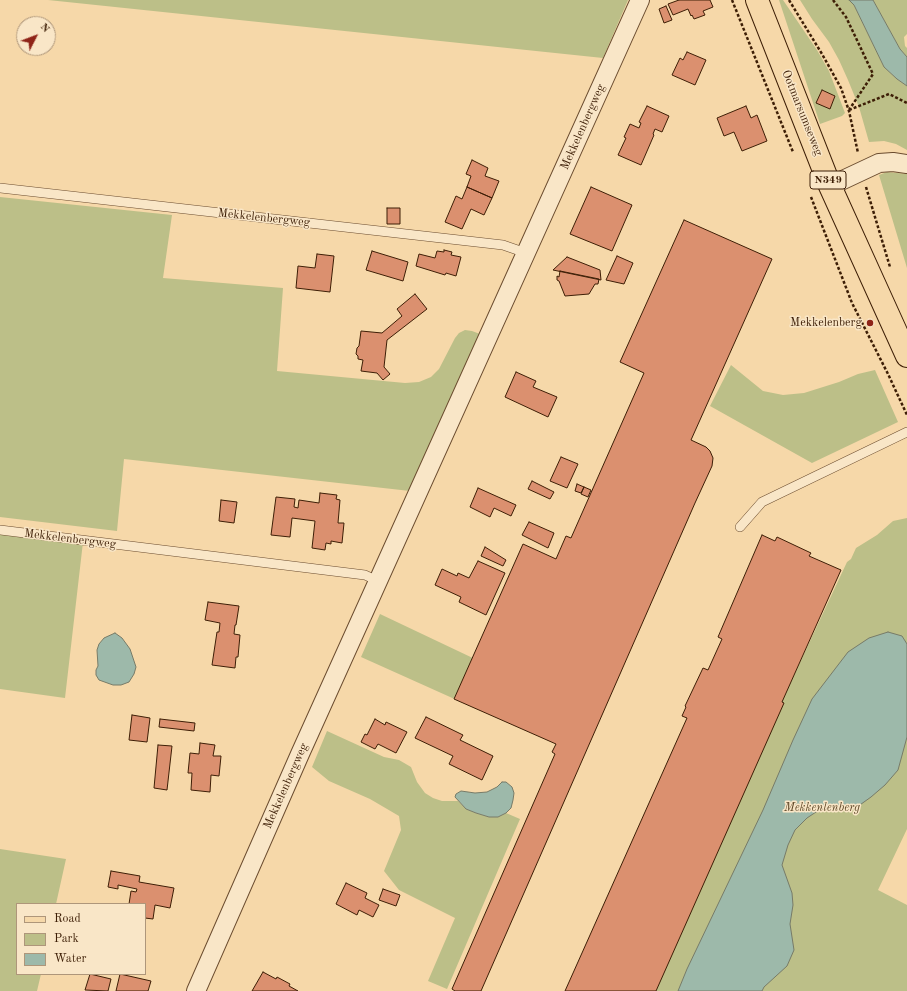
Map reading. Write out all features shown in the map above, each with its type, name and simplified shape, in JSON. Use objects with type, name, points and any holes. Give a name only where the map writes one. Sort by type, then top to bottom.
[{"type":"main road","name":"Ootmarsumseweg","points":[[758,0],[830,186],[907,356]]},
{"type":"street","name":"Mekkelenbergweg","points":[[196,991],[300,754],[640,0]]},
{"type":"street","points":[[830,186],[879,163],[893,162],[907,164]]},
{"type":"lane","name":"Mekkelenbergweg","points":[[0,188],[504,245],[526,253]]},
{"type":"lane","points":[[740,527],[762,502],[907,432]]},
{"type":"lane","name":"Mekkelenbergweg","points":[[0,530],[365,576],[378,581]]},
{"type":"path","points":[[789,0],[841,88],[849,111],[862,171],[893,272]]},
{"type":"path","points":[[833,0],[846,17],[873,74],[849,111]]},
{"type":"path","points":[[849,111],[888,94],[907,103]]},
{"type":"green space","points":[[48,0],[628,0],[603,58]]},
{"type":"green space","points":[[779,0],[783,0],[817,50],[829,71],[845,113],[842,116],[820,124]]},
{"type":"green space","points":[[800,0],[849,0],[854,5],[884,67],[907,86],[907,150],[896,144],[884,141],[869,142],[859,107],[839,60],[829,42]]},
{"type":"green space","points":[[873,0],[907,0],[907,34],[904,37],[905,46],[907,48],[907,57],[900,49]]},
{"type":"green space","points":[[887,172],[907,174],[907,268],[879,175]]},
{"type":"green space","points":[[0,197],[172,215],[163,278],[283,288],[277,371],[405,383],[419,382],[431,377],[439,369],[459,333],[465,330],[480,334],[410,491],[124,459],[117,531],[0,517]]},
{"type":"green space","points":[[731,365],[763,391],[783,395],[804,393],[839,382],[858,374],[875,370],[898,422],[812,463],[710,406]]},
{"type":"green space","name":"Mekkenlenberg","points":[[907,518],[907,829],[878,890],[907,905],[907,991],[646,991],[847,562],[851,559],[856,548],[877,535],[893,521]]},
{"type":"green space","points":[[0,532],[83,542],[65,698],[0,689]]},
{"type":"green space","points":[[380,614],[477,660],[459,701],[361,657]]},
{"type":"green space","points":[[327,731],[384,757],[399,760],[411,767],[417,782],[425,793],[433,798],[442,801],[458,801],[466,809],[489,817],[498,817],[506,813],[520,819],[447,989],[428,981],[455,918],[399,890],[384,871],[401,830],[399,816],[370,799],[329,781],[312,767]]},
{"type":"green space","points":[[0,849],[66,859],[56,903],[16,903],[16,975],[41,975],[37,991],[0,991]]},
{"type":"water","points":[[849,0],[873,0],[900,49],[907,57],[907,86],[884,67],[854,5]]},
{"type":"water","points":[[888,632],[902,636],[907,644],[907,737],[898,770],[885,785],[857,807],[842,810],[830,809],[816,812],[807,818],[795,830],[788,845],[782,865],[792,893],[793,905],[790,924],[794,950],[787,966],[764,987],[762,991],[678,991],[687,969],[763,810],[812,699],[848,652],[869,638]]},
{"type":"water","points":[[115,633],[122,638],[130,649],[136,667],[129,682],[121,685],[113,685],[99,680],[96,675],[98,666],[97,650],[99,644],[104,638]]},
{"type":"water","points":[[502,782],[506,782],[512,787],[514,793],[511,808],[506,813],[498,817],[489,817],[466,809],[455,797],[456,794],[461,791],[475,793],[487,792],[497,787]]},
{"type":"building","points":[[679,0],[710,0],[713,7],[703,11],[705,15],[694,19],[688,9],[673,15],[668,4]]},
{"type":"building","points":[[666,6],[672,20],[664,23],[659,9]]},
{"type":"building","points":[[687,52],[706,60],[695,85],[672,75],[680,58],[683,60]]},
{"type":"building","points":[[822,90],[835,96],[830,109],[816,103]]},
{"type":"building","points":[[647,106],[669,116],[662,132],[655,129],[654,135],[641,165],[618,155],[626,138],[624,137],[630,124],[639,128],[641,123],[639,122]]},
{"type":"building","points":[[746,106],[751,118],[757,115],[767,141],[742,151],[734,132],[724,136],[717,118]]},
{"type":"building","points":[[472,160],[488,168],[485,176],[499,181],[492,198],[467,187],[471,176],[466,174]]},
{"type":"building","points":[[467,187],[492,198],[484,215],[471,209],[462,229],[445,222],[456,196],[462,199]]},
{"type":"building","points":[[591,187],[632,205],[612,251],[570,234]]},
{"type":"building","points":[[387,208],[400,208],[400,224],[387,224]]},
{"type":"building","points":[[684,220],[772,259],[691,440],[706,447],[710,451],[713,458],[712,466],[481,991],[455,991],[452,989],[555,754],[552,752],[556,744],[454,699],[523,544],[556,559],[566,536],[571,538],[644,373],[620,362]]},
{"type":"building","points":[[444,250],[452,252],[451,255],[461,257],[456,276],[446,273],[445,275],[416,266],[419,254],[435,258],[437,251],[444,252]]},
{"type":"building","points":[[372,251],[408,262],[403,281],[366,270]]},
{"type":"building","points":[[317,254],[334,256],[330,292],[296,288],[298,266],[315,268]]},
{"type":"building","points":[[617,256],[633,263],[624,284],[606,280]]},
{"type":"building","points":[[567,257],[600,270],[601,280],[553,270]]},
{"type":"building","points":[[560,271],[599,279],[598,284],[595,284],[589,294],[565,296],[559,281],[557,280],[557,276],[559,277]]},
{"type":"building","points":[[415,294],[427,309],[387,340],[384,367],[390,374],[383,380],[377,373],[361,371],[363,360],[358,359],[356,354],[359,346],[361,331],[382,333],[402,316],[397,309]]},
{"type":"building","points":[[516,372],[536,381],[533,387],[557,397],[548,417],[505,397]]},
{"type":"building","points":[[561,457],[578,464],[567,488],[550,481]]},
{"type":"building","points":[[532,481],[554,492],[550,499],[528,489]]},
{"type":"building","points":[[577,484],[584,487],[581,493],[575,491]]},
{"type":"building","points":[[584,487],[591,490],[588,497],[581,494]]},
{"type":"building","points":[[478,488],[516,505],[511,516],[494,508],[490,517],[470,507]]},
{"type":"building","points":[[320,493],[337,495],[336,499],[340,500],[338,523],[344,523],[342,543],[331,541],[331,544],[326,543],[325,550],[312,548],[315,521],[292,518],[290,537],[271,535],[276,497],[295,499],[294,507],[298,508],[299,500],[319,503]]},
{"type":"building","points":[[221,500],[237,502],[234,523],[219,521]]},
{"type":"building","points":[[529,522],[554,533],[548,548],[522,535]]},
{"type":"building","points":[[762,535],[775,541],[777,537],[811,553],[809,556],[841,570],[782,702],[784,703],[656,991],[565,991],[687,718],[682,716],[686,707],[685,706],[703,668],[708,670],[722,639],[718,637]]},
{"type":"building","points":[[485,547],[506,560],[503,566],[481,556]]},
{"type":"building","points":[[478,561],[505,573],[486,615],[459,602],[461,597],[435,585],[442,569],[457,576],[458,573],[469,578]]},
{"type":"building","points":[[208,602],[239,606],[234,634],[240,635],[238,657],[236,657],[235,668],[212,665],[217,632],[219,632],[220,623],[205,620]]},
{"type":"building","points":[[132,715],[150,718],[147,742],[129,740]]},
{"type":"building","points":[[426,717],[463,735],[460,740],[493,756],[482,780],[449,764],[453,756],[415,738]]},
{"type":"building","points":[[160,719],[195,723],[194,731],[159,727]]},
{"type":"building","points":[[375,719],[385,725],[386,722],[407,732],[396,753],[378,744],[375,749],[361,742],[365,734],[367,735]]},
{"type":"building","points":[[200,743],[215,745],[213,756],[221,756],[219,776],[211,775],[210,792],[191,790],[192,773],[188,773],[190,753],[199,754]]},
{"type":"building","points":[[158,745],[172,746],[167,790],[154,788]]},
{"type":"building","points":[[111,871],[140,876],[139,882],[174,888],[170,908],[155,905],[153,919],[146,918],[146,903],[129,903],[131,891],[136,892],[137,889],[118,885],[118,889],[108,887]]},
{"type":"building","points":[[346,883],[367,893],[365,898],[379,905],[373,917],[359,910],[357,915],[336,904]]},
{"type":"building","points":[[383,889],[400,895],[396,906],[379,900]]},
{"type":"building","points":[[263,972],[290,984],[289,986],[298,991],[252,991]]},
{"type":"building","points":[[90,975],[111,979],[108,991],[85,990]]},
{"type":"building","points":[[120,975],[151,981],[148,991],[116,991]]},
{"type":"place","name":"Mekkelenberg","points":[[870,323]]}]
